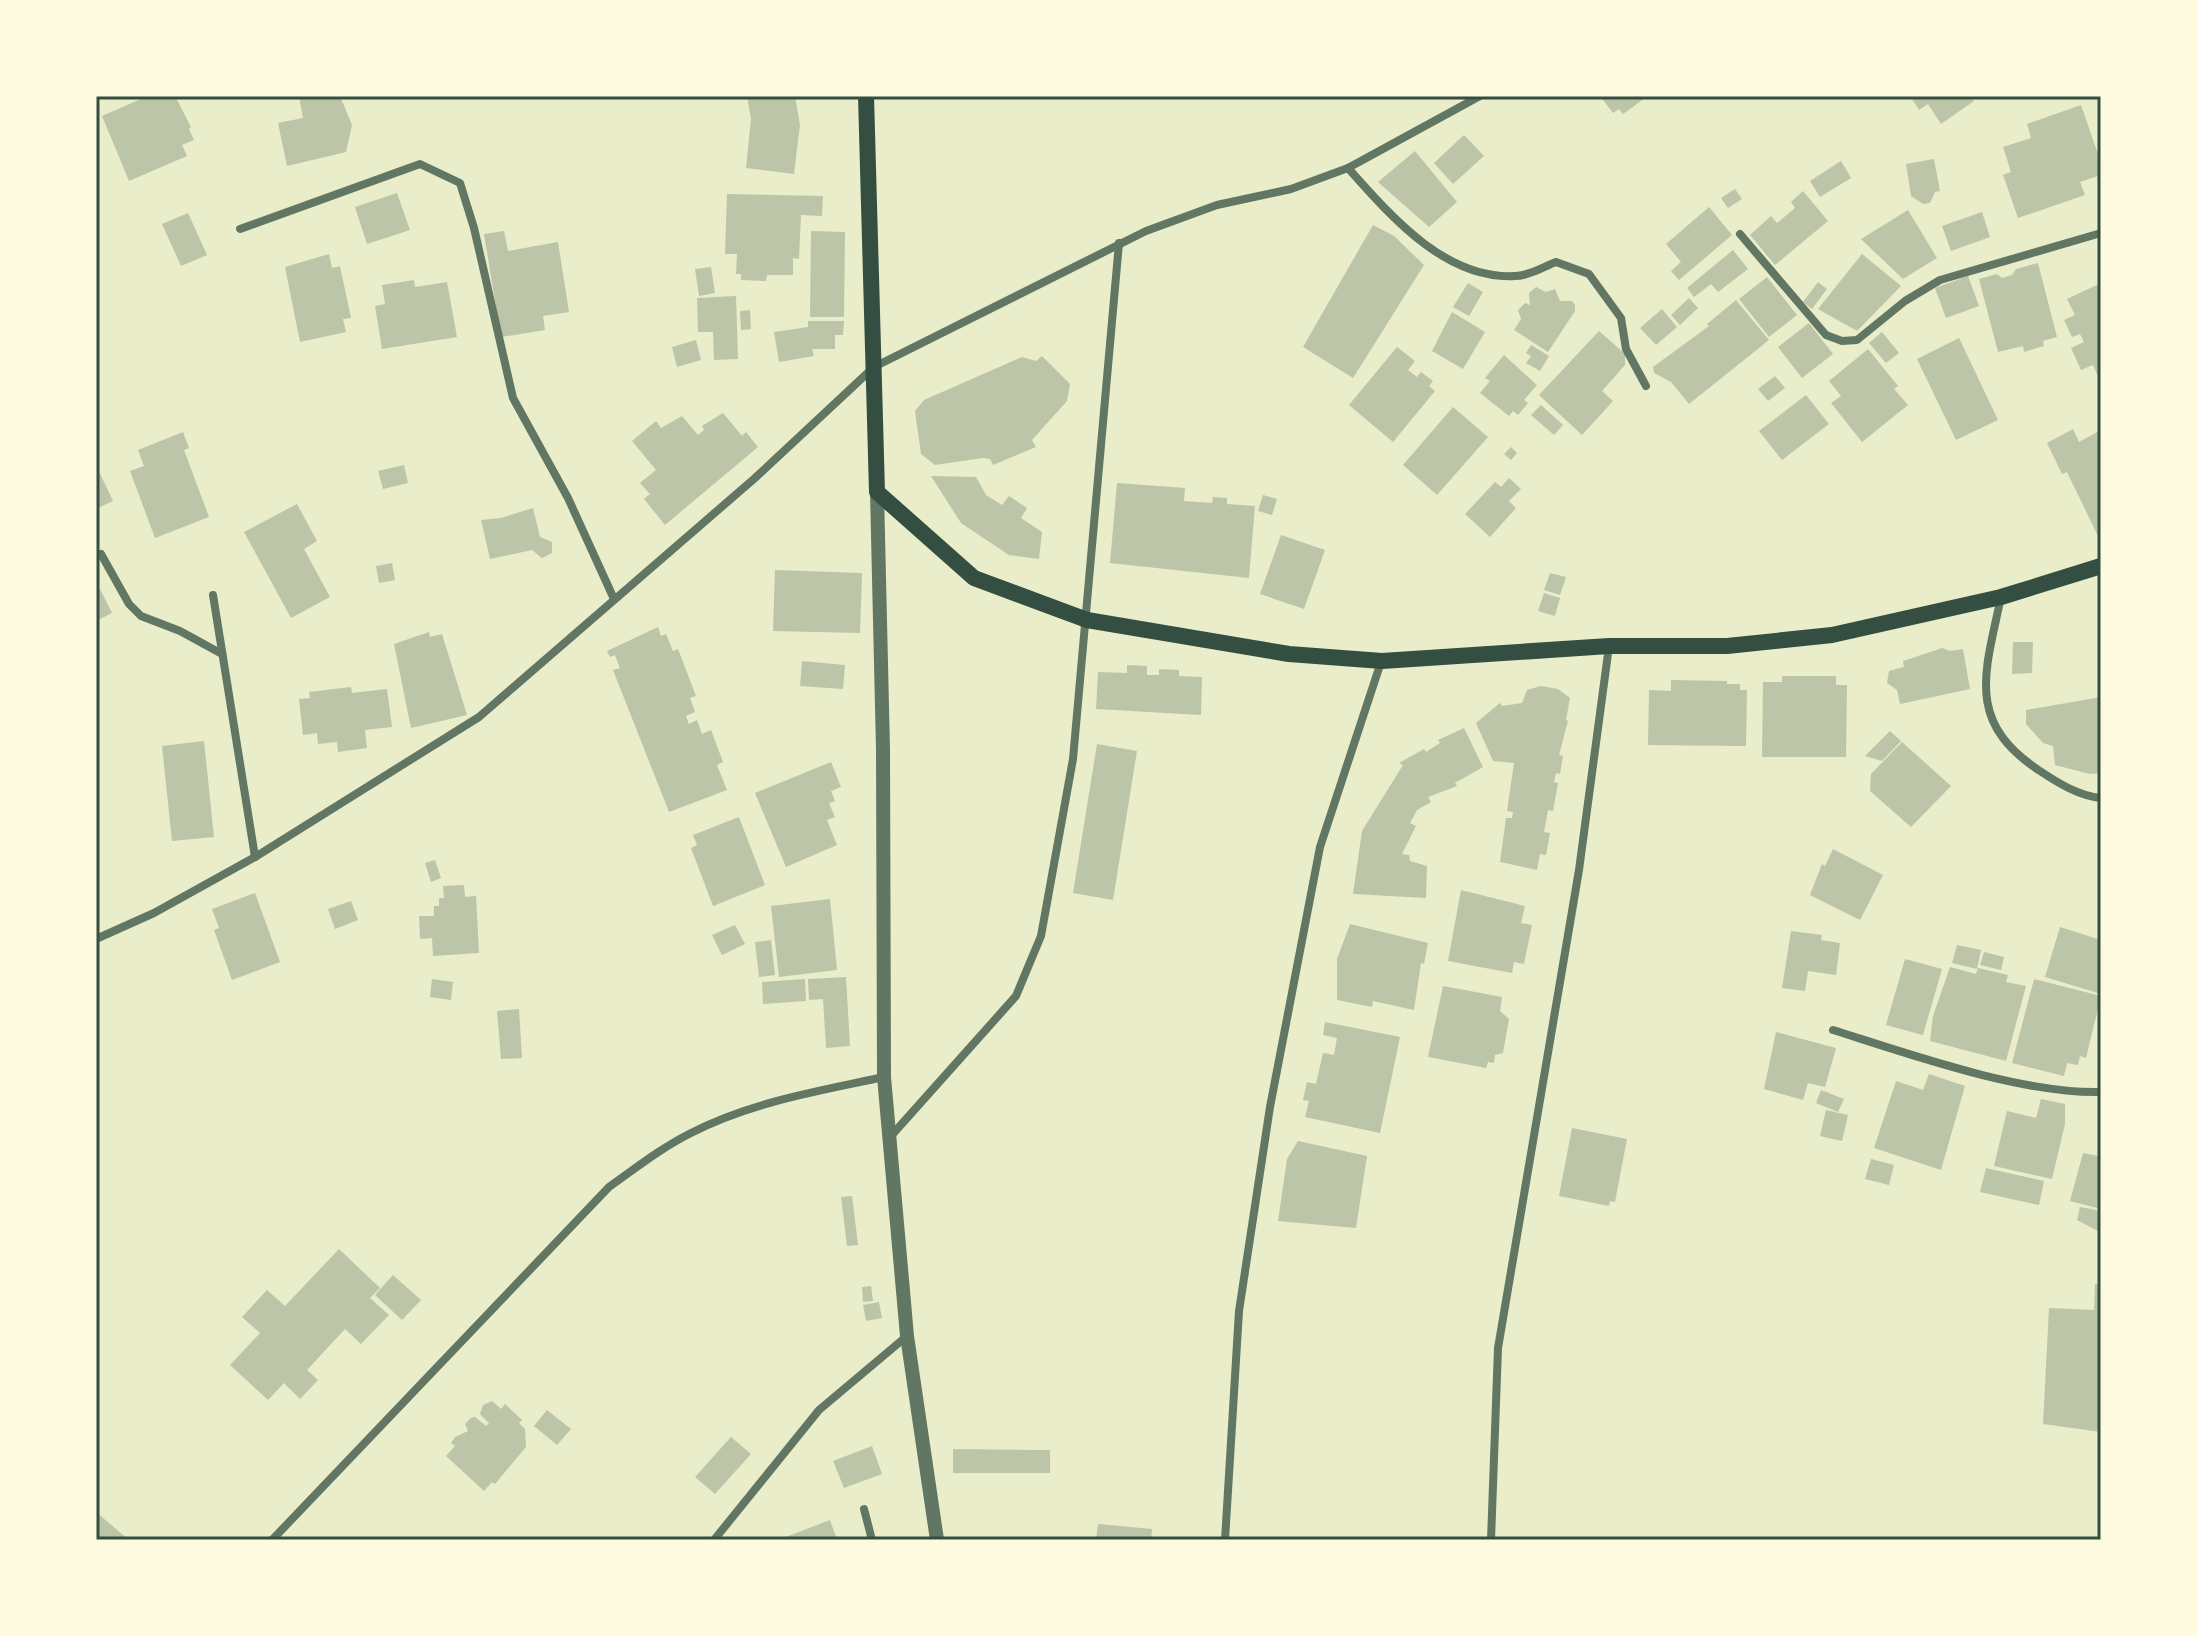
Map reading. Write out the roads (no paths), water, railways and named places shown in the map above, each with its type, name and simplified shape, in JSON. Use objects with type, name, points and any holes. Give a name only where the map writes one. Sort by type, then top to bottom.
[{"type":"main road","points":[[866,96],[877,492],[974,578],[1087,620],[1289,654],[1382,661],[1609,646],[1727,646],[1832,635],[2001,597],[2101,566]]},
{"type":"street","points":[[96,939],[154,913],[255,857],[479,717],[755,478],[874,367],[1119,243],[1217,205],[1291,189],[1348,168],[1480,96]]},
{"type":"street","points":[[240,229],[420,164],[460,183],[474,228],[513,398],[568,498],[614,599]]},
{"type":"street","points":[[1348,168],[1386,210],[1438,253],[1467,268],[1486,275],[1518,276],[1556,262],[1589,274],[1621,318],[1626,349],[1646,386]]},
{"type":"street","points":[[1740,234],[1826,335],[1842,341],[1857,340],[1905,301],[1940,280],[2101,233]]},
{"type":"street","points":[[890,1138],[1016,996],[1041,936],[1073,759],[1119,243]]},
{"type":"street","points":[[877,492],[883,749],[884,1077],[907,1336],[937,1540]]},
{"type":"street","points":[[101,554],[129,604],[141,616],[180,631],[222,654]]},
{"type":"street","points":[[213,595],[255,857]]},
{"type":"street","points":[[2001,597],[1990,649],[1985,697],[1988,713],[2018,757],[2088,797],[2101,798]]},
{"type":"street","points":[[1491,1540],[1498,1348],[1576,886],[1609,646]]},
{"type":"street","points":[[1225,1540],[1239,1311],[1270,1107],[1320,847],[1382,661]]},
{"type":"street","points":[[1833,1030],[1972,1071],[2082,1093],[2101,1092]]},
{"type":"street","points":[[272,1540],[609,1187],[657,1152],[736,1114],[789,1098],[884,1077]]},
{"type":"street","points":[[714,1540],[819,1410],[907,1336]]},
{"type":"street","points":[[864,1509],[872,1540]]}]
